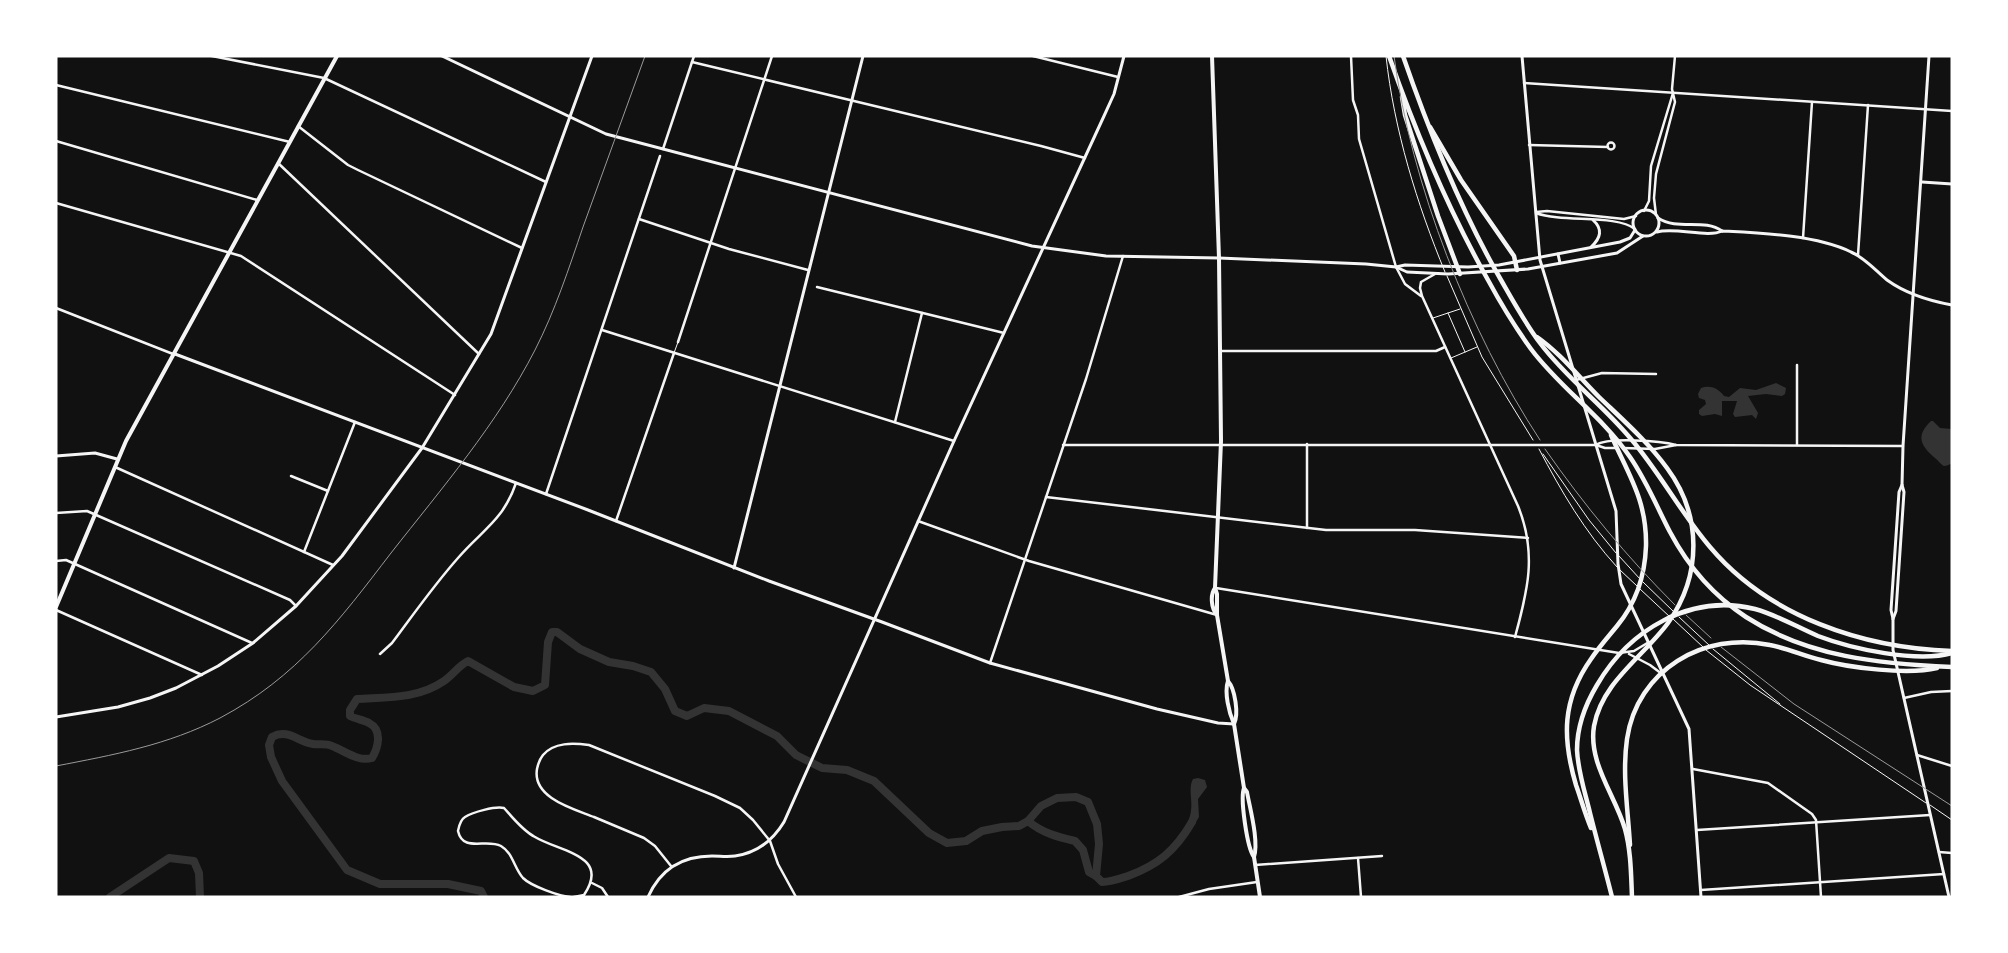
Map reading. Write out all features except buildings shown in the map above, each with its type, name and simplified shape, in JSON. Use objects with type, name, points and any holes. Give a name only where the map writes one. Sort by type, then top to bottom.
[{"type":"highway","points":[[1388,56],[1421,142],[1457,221],[1508,315],[1544,365],[1610,431],[1630,457],[1680,550],[1707,584],[1746,617],[1776,634],[1800,644],[1865,660],[1914,668],[1931,670],[1943,666],[1952,667]]},
{"type":"highway","points":[[1403,56],[1427,125],[1476,234],[1534,334],[1558,365],[1624,431],[1660,477],[1702,537],[1726,564],[1758,591],[1803,616],[1857,636],[1910,649],[1952,652]]},
{"type":"highway","points":[[1402,93],[1405,115],[1460,274]]},
{"type":"highway","points":[[1427,125],[1437,137],[1458,176],[1514,256],[1517,270]]},
{"type":"highway","points":[[1534,334],[1550,347],[1660,459],[1672,475],[1682,494],[1693,529],[1693,560],[1687,584],[1680,601],[1661,631],[1607,692],[1595,721],[1593,736],[1596,757],[1621,818],[1630,855]]},
{"type":"highway","points":[[1595,836],[1585,814],[1572,772],[1567,748],[1566,728],[1573,692],[1586,665],[1623,619],[1634,599],[1643,572],[1646,543],[1643,511],[1634,483],[1610,431]]},
{"type":"highway","points":[[1612,897],[1595,836],[1580,771],[1577,748],[1580,728],[1588,702],[1599,681],[1616,658],[1637,637],[1654,625],[1677,614],[1711,607],[1748,608],[1767,613],[1845,645],[1877,652],[1938,656],[1952,652]]},
{"type":"highway","points":[[1632,897],[1626,778],[1627,740],[1638,703],[1663,670],[1677,660],[1696,651],[1726,642],[1756,642],[1844,666],[1914,668]]},
{"type":"main road","points":[[56,608],[117,459],[337,56]]},
{"type":"main road","points":[[442,56],[606,134],[1043,247],[1123,256],[1360,263],[1396,267],[1407,272],[1460,274],[1548,266],[1618,253],[1643,236],[1651,236],[1657,232],[1667,230],[1714,233],[1722,231],[1803,238],[1835,246],[1858,256],[1888,280],[1914,294],[1952,305]]},
{"type":"main road","points":[[56,716],[118,707],[176,688],[202,675],[253,643],[296,606],[334,566],[422,448],[491,334],[592,56]]},
{"type":"main road","points":[[734,568],[863,56]]},
{"type":"main road","points":[[648,897],[660,875],[671,866],[699,857],[742,855],[770,840],[784,822],[954,441],[1104,116],[1124,56]]},
{"type":"main road","points":[[1212,56],[1221,350],[1221,445],[1215,588],[1212,594],[1228,681],[1232,687],[1236,718],[1234,724],[1256,851],[1254,857],[1260,897]]},
{"type":"main road","points":[[1522,56],[1541,268],[1616,511],[1618,564],[1621,584],[1689,727],[1701,897]]},
{"type":"main road","points":[[1929,56],[1904,446],[1903,500],[1896,611],[1893,619],[1893,650],[1949,897]]},
{"type":"main road","points":[[1922,182],[1952,184]]},
{"type":"main road","points":[[1643,236],[1635,230],[1633,222],[1636,216],[1644,210],[1650,211],[1674,225],[1696,225],[1716,228],[1722,231]]},
{"type":"main road","points":[[1657,216],[1659,226],[1657,232]]},
{"type":"main road","points":[[1589,248],[1596,242],[1600,234],[1599,228],[1592,220]]},
{"type":"main road","points":[[1695,232],[1696,225]]},
{"type":"main road","points":[[1396,267],[1404,265],[1484,267],[1626,240],[1635,230]]},
{"type":"main road","points":[[1558,254],[1560,263]]},
{"type":"main road","points":[[175,354],[546,494],[734,568],[990,663],[1157,708],[1218,723],[1234,724]]},
{"type":"main road","points":[[56,456],[96,454],[117,459]]},
{"type":"street","points":[[212,56],[324,78],[546,182]]},
{"type":"street","points":[[663,148],[694,56]]},
{"type":"street","points":[[678,342],[766,80],[772,56]]},
{"type":"street","points":[[1033,56],[1118,77]]},
{"type":"street","points":[[1351,56],[1353,99],[1358,115],[1360,139],[1396,267],[1405,284],[1422,297]]},
{"type":"street","points":[[1644,210],[1649,201],[1651,166],[1673,93],[1675,56]]},
{"type":"street","points":[[692,62],[1085,158]]},
{"type":"street","points":[[1524,83],[1952,111]]},
{"type":"street","points":[[56,85],[290,142]]},
{"type":"street","points":[[1657,216],[1654,202],[1655,181],[1673,115],[1676,99],[1673,93]]},
{"type":"street","points":[[1803,238],[1812,102]]},
{"type":"street","points":[[1858,256],[1868,105]]},
{"type":"street","points":[[298,126],[353,167],[522,249]]},
{"type":"street","points":[[56,141],[257,200]]},
{"type":"street","points":[[1529,145],[1608,147]]},
{"type":"street","points":[[546,494],[660,156]]},
{"type":"street","points":[[278,163],[479,354]]},
{"type":"street","points":[[56,203],[243,257],[455,395]]},
{"type":"street","points":[[1535,213],[1543,211],[1624,219],[1636,216]]},
{"type":"street","points":[[1535,213],[1564,218],[1625,223],[1635,230]]},
{"type":"street","points":[[639,219],[729,249],[808,270]]},
{"type":"street","points":[[990,663],[1086,379],[1123,256]]},
{"type":"street","points":[[1431,274],[1420,283],[1422,297],[1518,506],[1528,538],[1530,555],[1528,581],[1515,637]]},
{"type":"street","points":[[817,287],[1004,333]]},
{"type":"street","points":[[56,308],[175,354]]},
{"type":"street","points":[[894,422],[922,313]]},
{"type":"street","points":[[602,330],[954,441]]},
{"type":"street","points":[[1221,350],[1436,351],[1445,347]]},
{"type":"street","points":[[616,521],[674,353]]},
{"type":"street","points":[[1797,365],[1797,445]]},
{"type":"street","points":[[1576,380],[1602,373],[1656,374]]},
{"type":"street","points":[[304,552],[355,422]]},
{"type":"street","points":[[1596,445],[1604,441],[1656,441],[1676,444],[1904,446]]},
{"type":"street","points":[[1307,444],[1307,528]]},
{"type":"street","points":[[1063,445],[1596,445],[1606,448],[1655,449],[1676,444]]},
{"type":"street","points":[[113,467],[334,566]]},
{"type":"street","points":[[291,476],[328,491]]},
{"type":"street","points":[[380,654],[392,644],[460,556],[493,524],[506,505],[516,483]]},
{"type":"street","points":[[1046,497],[1326,530],[1415,530],[1528,538]]},
{"type":"street","points":[[56,512],[82,510],[94,514],[290,600],[296,606]]},
{"type":"street","points":[[918,521],[1025,560],[1217,615]]},
{"type":"street","points":[[56,561],[66,560],[253,643]]},
{"type":"street","points":[[1215,588],[1619,653],[1634,651],[1649,642]]},
{"type":"street","points":[[56,608],[202,675]]},
{"type":"street","points":[[1627,653],[1650,665],[1666,677]]},
{"type":"street","points":[[1904,698],[1931,692],[1952,691]]},
{"type":"street","points":[[671,866],[655,846],[644,838],[562,804],[544,791],[538,782],[536,773],[544,754],[551,748],[570,744],[589,745],[726,801],[748,814],[770,840],[778,864],[796,897]]},
{"type":"street","points":[[1916,755],[1952,766]]},
{"type":"street","points":[[1693,769],[1768,783],[1812,814],[1816,823],[1821,897]]},
{"type":"street","points":[[570,897],[551,891],[524,878],[507,851],[500,846],[492,843],[468,844],[463,841],[458,831],[461,821],[465,817],[490,808],[504,808],[534,837],[584,859],[590,866],[592,883],[584,895],[574,897]]},
{"type":"street","points":[[1697,830],[1930,815]]},
{"type":"street","points":[[1939,852],[1952,853]]},
{"type":"street","points":[[1255,865],[1382,856]]},
{"type":"street","points":[[1358,858],[1361,897]]},
{"type":"street","points":[[1701,890],[1944,874]]},
{"type":"street","points":[[1179,897],[1208,888],[1257,882]]},
{"type":"street","points":[[592,883],[602,888],[608,897]]},
{"type":"lane","points":[[1388,56],[1393,101],[1406,154],[1435,246],[1477,347],[1497,385],[1533,440]]},
{"type":"lane","points":[[1433,318],[1460,309]]},
{"type":"lane","points":[[1448,314],[1465,352]]},
{"type":"lane","points":[[674,353],[678,342]]},
{"type":"lane","points":[[1450,358],[1477,347]]},
{"type":"lane","points":[[1784,707],[1719,654],[1627,566],[1580,508],[1539,449],[1579,517],[1608,556],[1626,576],[1720,662],[1750,685],[1952,820]]},
{"type":"shaded area","points":[[1776,383],[1786,388],[1785,394],[1782,396],[1766,394],[1748,396],[1758,413],[1756,419],[1752,415],[1735,417],[1733,414],[1737,401],[1722,401],[1722,416],[1715,414],[1702,416],[1699,414],[1699,410],[1706,404],[1705,400],[1699,398],[1698,394],[1701,388],[1714,388],[1724,396],[1729,397],[1740,388],[1756,390]]},
{"type":"shaded area","points":[[1931,421],[1940,428],[1952,429],[1952,463],[1944,466],[1923,445],[1923,431]]},
{"type":"shaded area","points":[[1193,779],[1205,780],[1207,787],[1198,799],[1199,817],[1190,832],[1185,827],[1191,813],[1191,784]]},
{"type":"waterway","points":[[484,897],[481,891],[448,884],[380,884],[347,870],[282,781],[271,757],[269,745],[272,737],[283,734],[288,735],[308,743],[330,745],[362,759],[372,758],[376,749],[378,735],[369,723],[350,716],[350,710],[357,699],[402,696],[424,691],[444,681],[468,661],[514,687],[533,691],[545,685],[548,642],[552,632],[557,632],[580,649],[609,662],[633,666],[651,672],[665,689],[675,711],[687,716],[704,708],[729,711],[777,736],[796,755],[822,768],[847,770],[874,781],[929,833],[947,843],[966,841],[982,831],[1019,826],[1028,821],[1041,806],[1057,798],[1076,797],[1088,802],[1097,824],[1099,844],[1096,876],[1102,882],[1105,882],[1139,872],[1157,862],[1172,849],[1192,822]]},
{"type":"waterway","points":[[1028,821],[1045,832],[1075,841],[1083,850],[1089,872],[1096,876]]},
{"type":"waterway","points":[[110,897],[169,858],[194,861],[199,873],[200,897]]},
{"type":"railway","points":[[56,766],[140,748],[180,735],[220,718],[247,702],[294,666],[315,646],[353,602],[486,430],[504,404],[535,350],[561,289],[645,56]]},
{"type":"railway","points":[[1394,56],[1402,105],[1414,155],[1447,256],[1467,305],[1490,352],[1514,398],[1540,440]]},
{"type":"railway","points":[[1545,449],[1607,530],[1675,605]]},
{"type":"railway","points":[[1686,615],[1711,638]]},
{"type":"railway","points":[[1721,647],[1794,704],[1952,806]]}]
